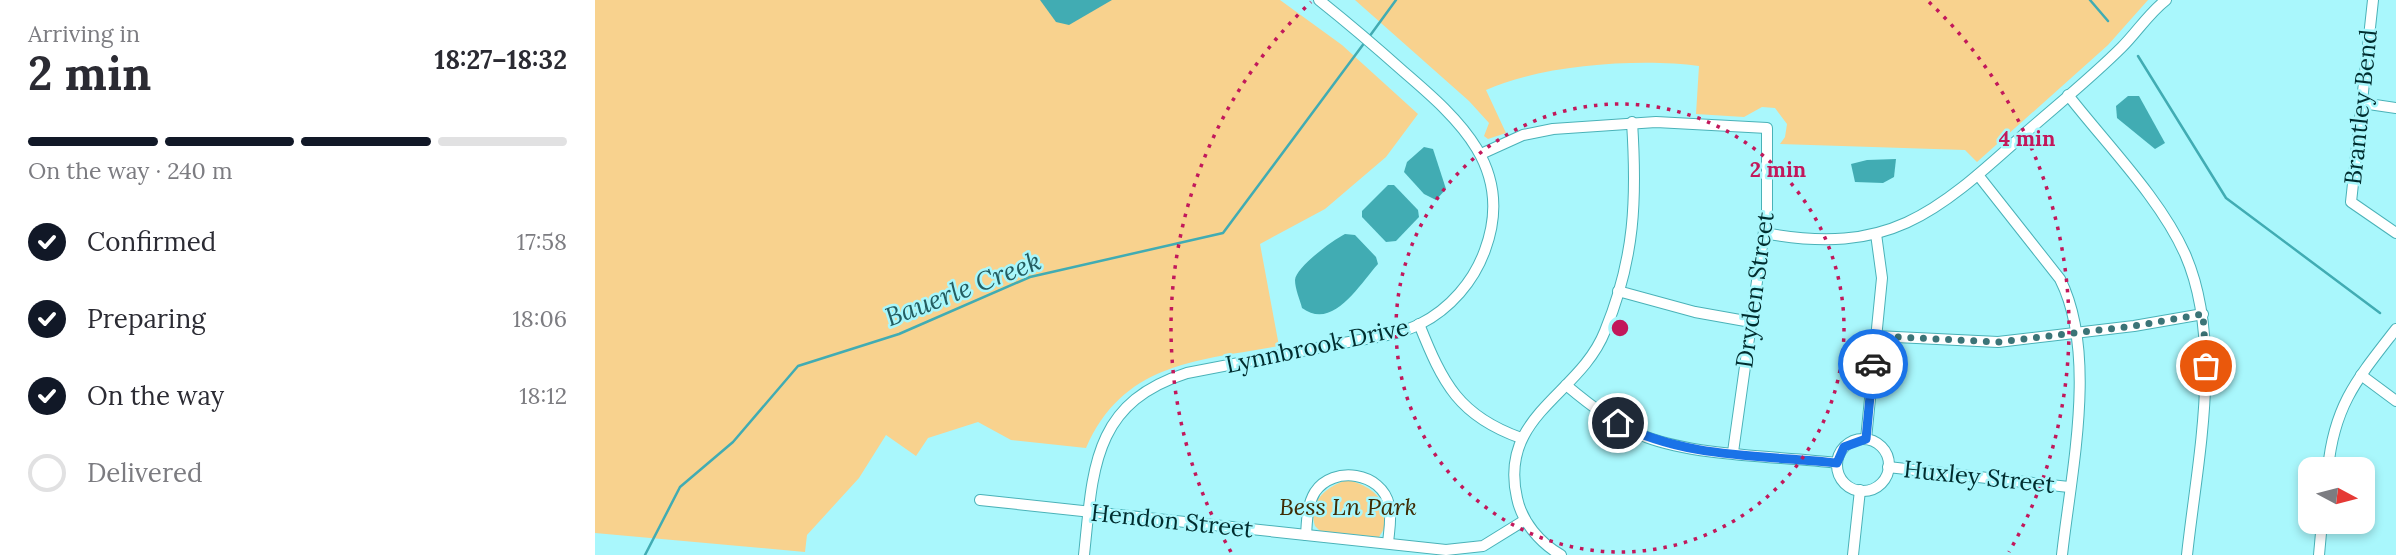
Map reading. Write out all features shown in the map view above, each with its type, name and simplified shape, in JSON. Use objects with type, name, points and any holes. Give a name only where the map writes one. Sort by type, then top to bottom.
[{"type":"street","name":"Lynnbrook Drive","points":[[1084,555],[1092,473],[1104,438],[1126,407],[1147,390],[1187,373],[1385,334],[1419,324],[1459,294],[1483,257],[1493,213],[1491,187],[1481,154],[1464,127],[1408,75],[1319,0]]},
{"type":"street","name":"Brantley Bend","points":[[2372,0],[2351,202],[2396,233]]},
{"type":"street","points":[[1764,233],[1821,240],[1876,234],[1929,213],[1978,176],[2121,48],[2163,1]]},
{"type":"street","points":[[2068,95],[2172,230],[2193,275],[2203,314],[2205,376],[2187,555]]},
{"type":"street","points":[[2362,103],[2396,108]]},
{"type":"street","points":[[1481,154],[1532,132],[1632,122],[1635,207],[1618,291],[1601,342],[1566,385],[1536,415],[1521,438],[1514,477],[1525,520],[1542,540],[1561,555]]},
{"type":"street","name":"Dryden Street","points":[[1632,122],[1767,128],[1768,190],[1764,233],[1733,452]]},
{"type":"street","points":[[1978,176],[2060,279],[2068,294],[2078,334],[2080,379],[2062,555]]},
{"type":"street","points":[[1866,439],[1882,266],[1876,234]]},
{"type":"street","points":[[1618,291],[1695,312],[1751,322]]},
{"type":"street","points":[[1876,336],[1979,343],[2078,334],[2203,314]]},
{"type":"street","points":[[1419,324],[1445,382],[1459,403],[1486,424],[1521,438]]},
{"type":"street","points":[[2329,457],[2331,437],[2340,409],[2361,375],[2396,329]]},
{"type":"street","points":[[2361,375],[2396,401]]},
{"type":"street","points":[[1566,385],[1603,415],[1634,432],[1678,445],[1837,463]]},
{"type":"street","points":[[1866,439],[1885,452],[1888,467],[1882,482],[1876,487],[1860,490],[1846,484],[1837,463],[1844,447],[1866,439]]},
{"type":"street","name":"Huxley Street","points":[[1888,467],[2069,488]]},
{"type":"street","points":[[1306,535],[1309,507],[1316,491],[1332,478],[1358,476],[1374,483],[1386,496],[1390,514],[1388,543]]},
{"type":"street","points":[[1853,555],[1860,490]]},
{"type":"street","name":"Hendon Street","points":[[980,500],[1446,550],[1474,548],[1493,542],[1525,520]]},
{"type":"street","points":[[2319,555],[2321,534]]},
{"type":"green space","points":[[595,0],[1280,0],[1342,45],[1418,114],[1386,157],[1325,209],[1260,244],[1279,346],[1192,362],[1166,370],[1142,382],[1121,398],[1102,420],[1086,448],[1011,440],[978,422],[928,438],[916,456],[886,435],[859,478],[807,535],[805,552],[595,533]]},
{"type":"green space","points":[[1355,0],[2148,0],[2108,45],[1977,162],[1965,150],[1780,144],[1785,137],[1787,124],[1775,108],[1762,107],[1744,117],[1696,114],[1699,66],[1675,64],[1619,63],[1561,69],[1508,81],[1486,90],[1506,133],[1488,139],[1484,136],[1489,123],[1469,101]]},
{"type":"green space","name":"Bess Ln Park","points":[[1347,480],[1366,487],[1381,500],[1386,517],[1379,537],[1320,531],[1315,526],[1313,517],[1316,502],[1332,486]]},
{"type":"water","points":[[1040,0],[1112,0],[1069,25],[1056,22]]},
{"type":"water","points":[[2128,96],[2139,96],[2165,143],[2155,149],[2117,118],[2116,106]]},
{"type":"water","points":[[1424,147],[1433,149],[1446,189],[1436,200],[1424,194],[1404,172],[1407,162]]},
{"type":"water","points":[[1896,159],[1894,177],[1883,183],[1855,182],[1851,164],[1867,160]]},
{"type":"water","points":[[1388,185],[1394,185],[1418,210],[1419,217],[1396,241],[1386,242],[1362,217],[1362,211]]},
{"type":"water","points":[[1345,234],[1355,235],[1376,257],[1378,264],[1354,293],[1335,310],[1313,314],[1302,308],[1295,283],[1297,275],[1316,254]]},
{"type":"waterway","name":"Bauerle Creek","points":[[1369,37],[1396,0]]},
{"type":"waterway","points":[[2090,0],[2108,21]]},
{"type":"waterway","name":"Bauerle Creek","points":[[645,555],[680,487],[733,442],[798,366],[899,334],[1030,277],[1223,233],[1365,42]]},
{"type":"waterway","points":[[2138,56],[2226,198],[2380,313]]},
{"type":"way so far","points":[[1873,364],[1876,336],[1929,341],[1998,342],[2078,334],[2203,314],[2206,366]]},
{"type":"route","points":[[1618,423],[1649,438],[1678,445],[1837,463],[1844,447],[1850,442],[1866,439],[1873,364]]}]
